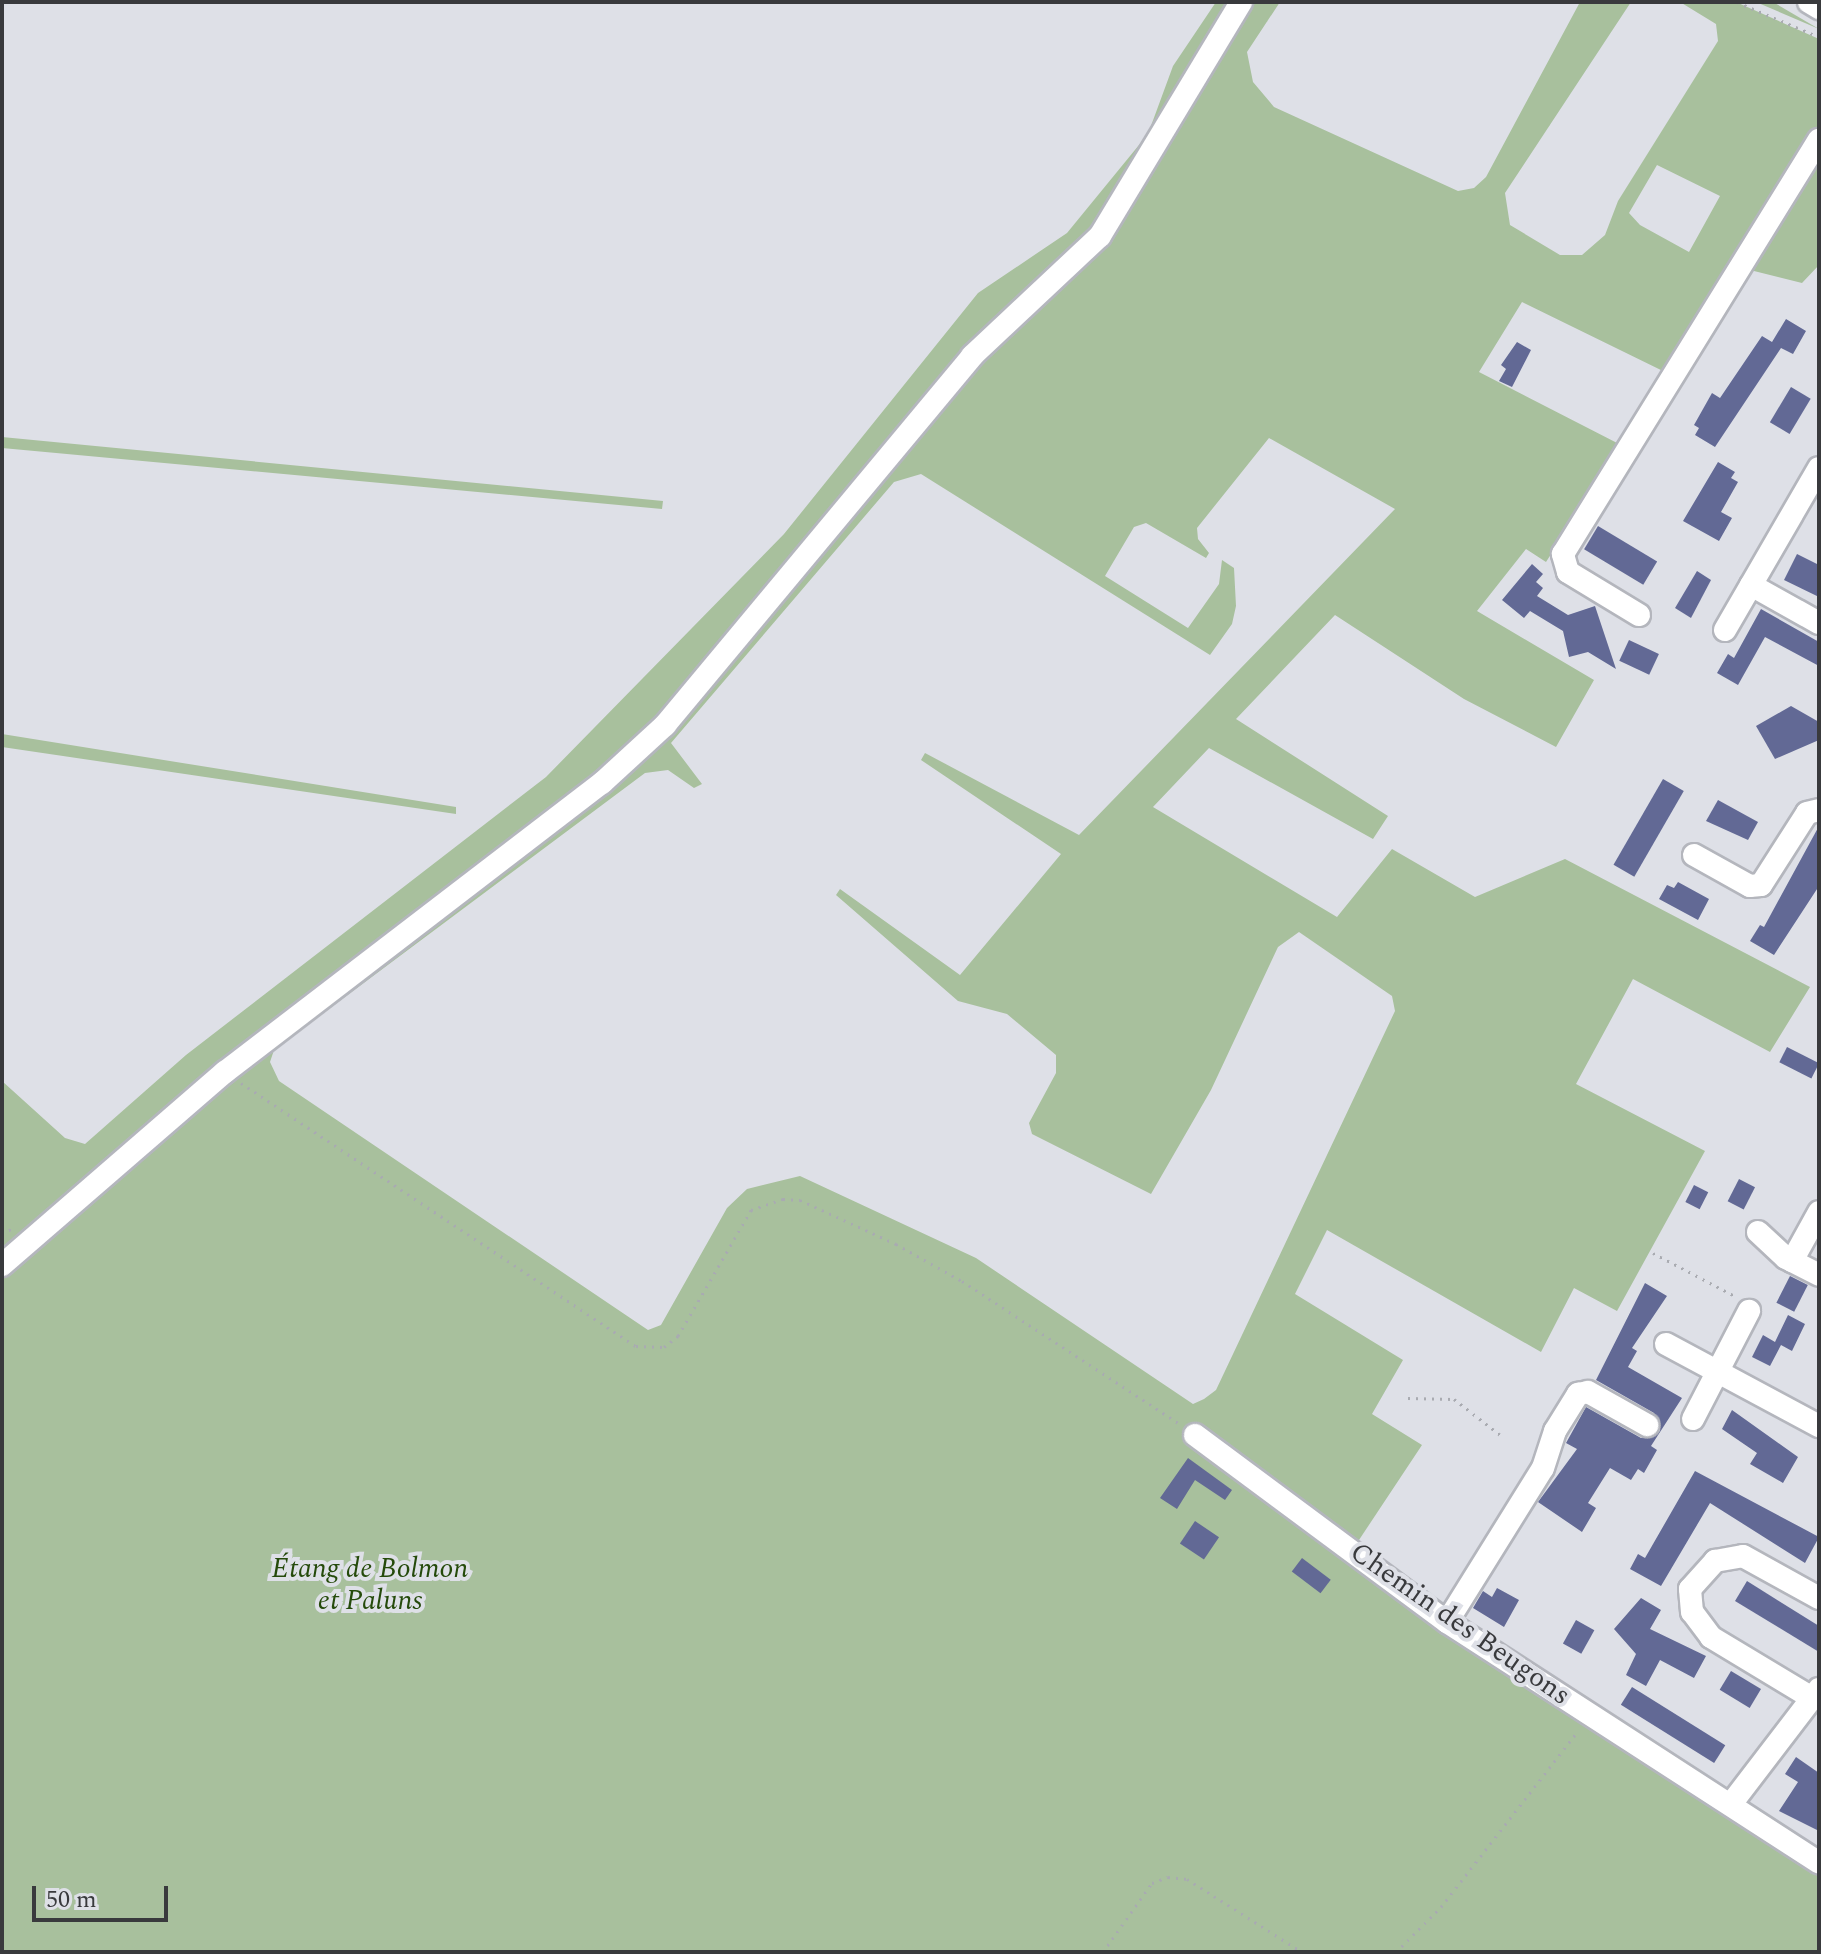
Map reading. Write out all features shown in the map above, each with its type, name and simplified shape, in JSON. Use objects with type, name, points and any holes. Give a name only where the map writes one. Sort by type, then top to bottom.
[{"type":"street","points":[[2,1265],[225,1072],[602,783],[665,725],[972,356],[1100,236],[1241,2]]},
{"type":"street","points":[[1809,2],[1818,4]]},
{"type":"street","points":[[1639,615],[1568,572],[1563,554],[1819,140]]},
{"type":"street","points":[[1725,630],[1819,468]]},
{"type":"street","points":[[1751,585],[1819,623]]},
{"type":"street","points":[[1694,855],[1750,886],[1761,885],[1807,813],[1819,810]]},
{"type":"street","points":[[1792,1261],[1819,1212]]},
{"type":"street","points":[[1758,1232],[1792,1261],[1819,1275]]},
{"type":"street","points":[[1693,1419],[1749,1311]]},
{"type":"street","points":[[1666,1344],[1819,1426]]},
{"type":"street","points":[[1447,1622],[1543,1468],[1555,1431],[1578,1394],[1588,1392],[1647,1425]]},
{"type":"street","name":"Chemin des Beugons","points":[[1195,1435],[1447,1622],[1819,1863]]},
{"type":"street","points":[[1731,1804],[1814,1703],[1711,1637],[1692,1612],[1690,1589],[1704,1568],[1729,1556],[1743,1556],[1819,1598]]},
{"type":"path","points":[[1737,2],[1819,37]]},
{"type":"path","points":[[225,1072],[636,1346],[664,1347],[678,1336],[751,1210],[783,1199],[800,1200],[896,1244],[962,1281],[1195,1435]]},
{"type":"path","points":[[1653,1253],[1746,1302],[1749,1311]]},
{"type":"path","points":[[1408,1398],[1454,1399],[1503,1437]]},
{"type":"path","points":[[1396,1952],[1441,1907],[1562,1746],[1598,1719]]},
{"type":"path","points":[[1103,1952],[1146,1890],[1168,1877],[1187,1879],[1302,1952]]},
{"type":"green space","name":"Étang de Bolmon et Paluns","points":[[1216,2],[1280,2],[1247,52],[1253,82],[1274,107],[1458,191],[1474,188],[1486,177],[1580,2],[1631,2],[1505,193],[1510,225],[1560,255],[1582,255],[1605,235],[1618,201],[1718,41],[1716,24],[1680,2],[1736,2],[1819,39],[1819,265],[1802,283],[1730,265],[1667,373],[1522,302],[1479,372],[1621,445],[1546,562],[1526,549],[1477,611],[1594,680],[1556,747],[1464,699],[1335,615],[1236,719],[1388,816],[1373,839],[1209,748],[1153,807],[1337,917],[1392,849],[1475,897],[1565,859],[1810,987],[1770,1052],[1633,979],[1576,1084],[1705,1151],[1617,1311],[1574,1288],[1541,1352],[1327,1230],[1295,1294],[1403,1360],[1372,1414],[1422,1445],[1355,1546],[1819,1854],[1819,1952],[2,1952],[2,1081],[65,1138],[85,1144],[186,1055],[546,777],[784,534],[978,293],[1067,233],[1148,134],[1173,66]],"holes":[[[1657,165],[1720,196],[1689,252],[1640,225],[1629,213]],[[1269,438],[1395,509],[1079,835],[925,753],[921,760],[1061,854],[960,975],[840,889],[836,895],[958,1001],[1007,1014],[1056,1055],[1056,1073],[1029,1123],[1032,1134],[1151,1194],[1211,1090],[1278,947],[1299,932],[1392,996],[1395,1011],[1216,1390],[1204,1399],[1193,1404],[976,1258],[800,1176],[747,1189],[727,1208],[661,1325],[648,1330],[279,1081],[270,1062],[274,1050],[645,773],[668,770],[694,788],[702,784],[671,743],[894,482],[921,474],[1210,655],[1232,624],[1236,606],[1234,568],[1222,560],[1219,584],[1188,628],[1105,576],[1134,527],[1146,523],[1206,558],[1209,553],[1198,539],[1197,528]]]},
{"type":"green space","points":[[1756,2],[1773,2],[1819,29]]},
{"type":"green space","points":[[2,437],[663,501],[662,509],[2,448]]},
{"type":"green space","points":[[2,734],[456,807],[456,814],[2,747]]},
{"type":"building","points":[[1786,319],[1806,331],[1793,354],[1781,348],[1715,447],[1695,435],[1699,428],[1694,425],[1712,393],[1720,398],[1762,336],[1772,342]]},
{"type":"building","points":[[1517,342],[1531,350],[1512,387],[1499,381],[1506,369],[1501,365]]},
{"type":"building","points":[[1791,387],[1811,399],[1790,434],[1770,422]]},
{"type":"building","points":[[1718,462],[1735,472],[1731,478],[1738,482],[1721,512],[1732,518],[1719,541],[1683,521]]},
{"type":"building","points":[[1598,526],[1657,562],[1643,585],[1584,549]]},
{"type":"building","points":[[1797,554],[1819,565],[1819,597],[1784,580]]},
{"type":"building","points":[[1532,564],[1543,574],[1536,582],[1543,588],[1537,596],[1568,615],[1595,606],[1616,669],[1588,652],[1569,657],[1563,631],[1530,611],[1524,618],[1502,600]]},
{"type":"building","points":[[1697,571],[1711,580],[1691,618],[1675,608]]},
{"type":"building","points":[[1761,609],[1819,642],[1819,666],[1765,637],[1738,685],[1717,673],[1728,654],[1734,658]]},
{"type":"building","points":[[1629,640],[1659,654],[1649,675],[1619,661]]},
{"type":"building","points":[[1791,706],[1819,722],[1819,740],[1775,759],[1756,726]]},
{"type":"building","points":[[1663,779],[1684,791],[1634,877],[1614,865]]},
{"type":"building","points":[[1718,800],[1758,822],[1748,840],[1706,821]]},
{"type":"building","points":[[1819,826],[1819,886],[1774,955],[1750,941],[1760,925],[1764,927]]},
{"type":"building","points":[[1678,882],[1709,899],[1698,920],[1659,899],[1667,885],[1674,888]]},
{"type":"building","points":[[1787,1047],[1819,1063],[1811,1078],[1779,1062]]},
{"type":"building","points":[[1739,1179],[1755,1187],[1744,1209],[1728,1201]]},
{"type":"building","points":[[1694,1185],[1708,1192],[1700,1209],[1685,1202]]},
{"type":"building","points":[[1790,1276],[1808,1285],[1794,1312],[1776,1303]]},
{"type":"building","points":[[1645,1283],[1667,1296],[1632,1348],[1637,1351],[1628,1367],[1682,1398],[1651,1446],[1657,1450],[1644,1473],[1638,1469],[1631,1480],[1610,1468],[1588,1503],[1596,1508],[1582,1532],[1538,1502],[1577,1449],[1566,1443],[1586,1407],[1641,1438],[1660,1431],[1654,1413],[1596,1380]]},
{"type":"building","points":[[1788,1315],[1805,1324],[1792,1351],[1781,1345],[1770,1366],[1752,1357],[1763,1335],[1775,1342]]},
{"type":"building","points":[[1732,1410],[1798,1457],[1783,1483],[1750,1464],[1757,1453],[1722,1429]]},
{"type":"building","points":[[1188,1458],[1232,1490],[1225,1500],[1195,1480],[1177,1509],[1160,1498]]},
{"type":"building","points":[[1695,1471],[1819,1537],[1805,1563],[1710,1503],[1661,1586],[1630,1569],[1638,1554],[1645,1558]]},
{"type":"building","points":[[1195,1521],[1219,1537],[1204,1560],[1180,1543]]},
{"type":"building","points":[[1302,1558],[1331,1580],[1321,1593],[1292,1572]]},
{"type":"building","points":[[1747,1581],[1819,1626],[1819,1652],[1735,1601]]},
{"type":"building","points":[[1497,1588],[1519,1600],[1504,1627],[1473,1608],[1483,1591],[1492,1597]]},
{"type":"building","points":[[1641,1598],[1661,1610],[1650,1629],[1706,1656],[1694,1678],[1660,1660],[1646,1686],[1626,1675],[1636,1654],[1614,1629]]},
{"type":"building","points":[[1576,1620],[1594,1630],[1581,1654],[1563,1644]]},
{"type":"building","points":[[1731,1671],[1761,1689],[1750,1708],[1720,1690]]},
{"type":"building","points":[[1632,1687],[1725,1745],[1714,1763],[1621,1705]]},
{"type":"building","points":[[1796,1757],[1819,1773],[1819,1831],[1779,1811],[1798,1782],[1785,1774]]}]
